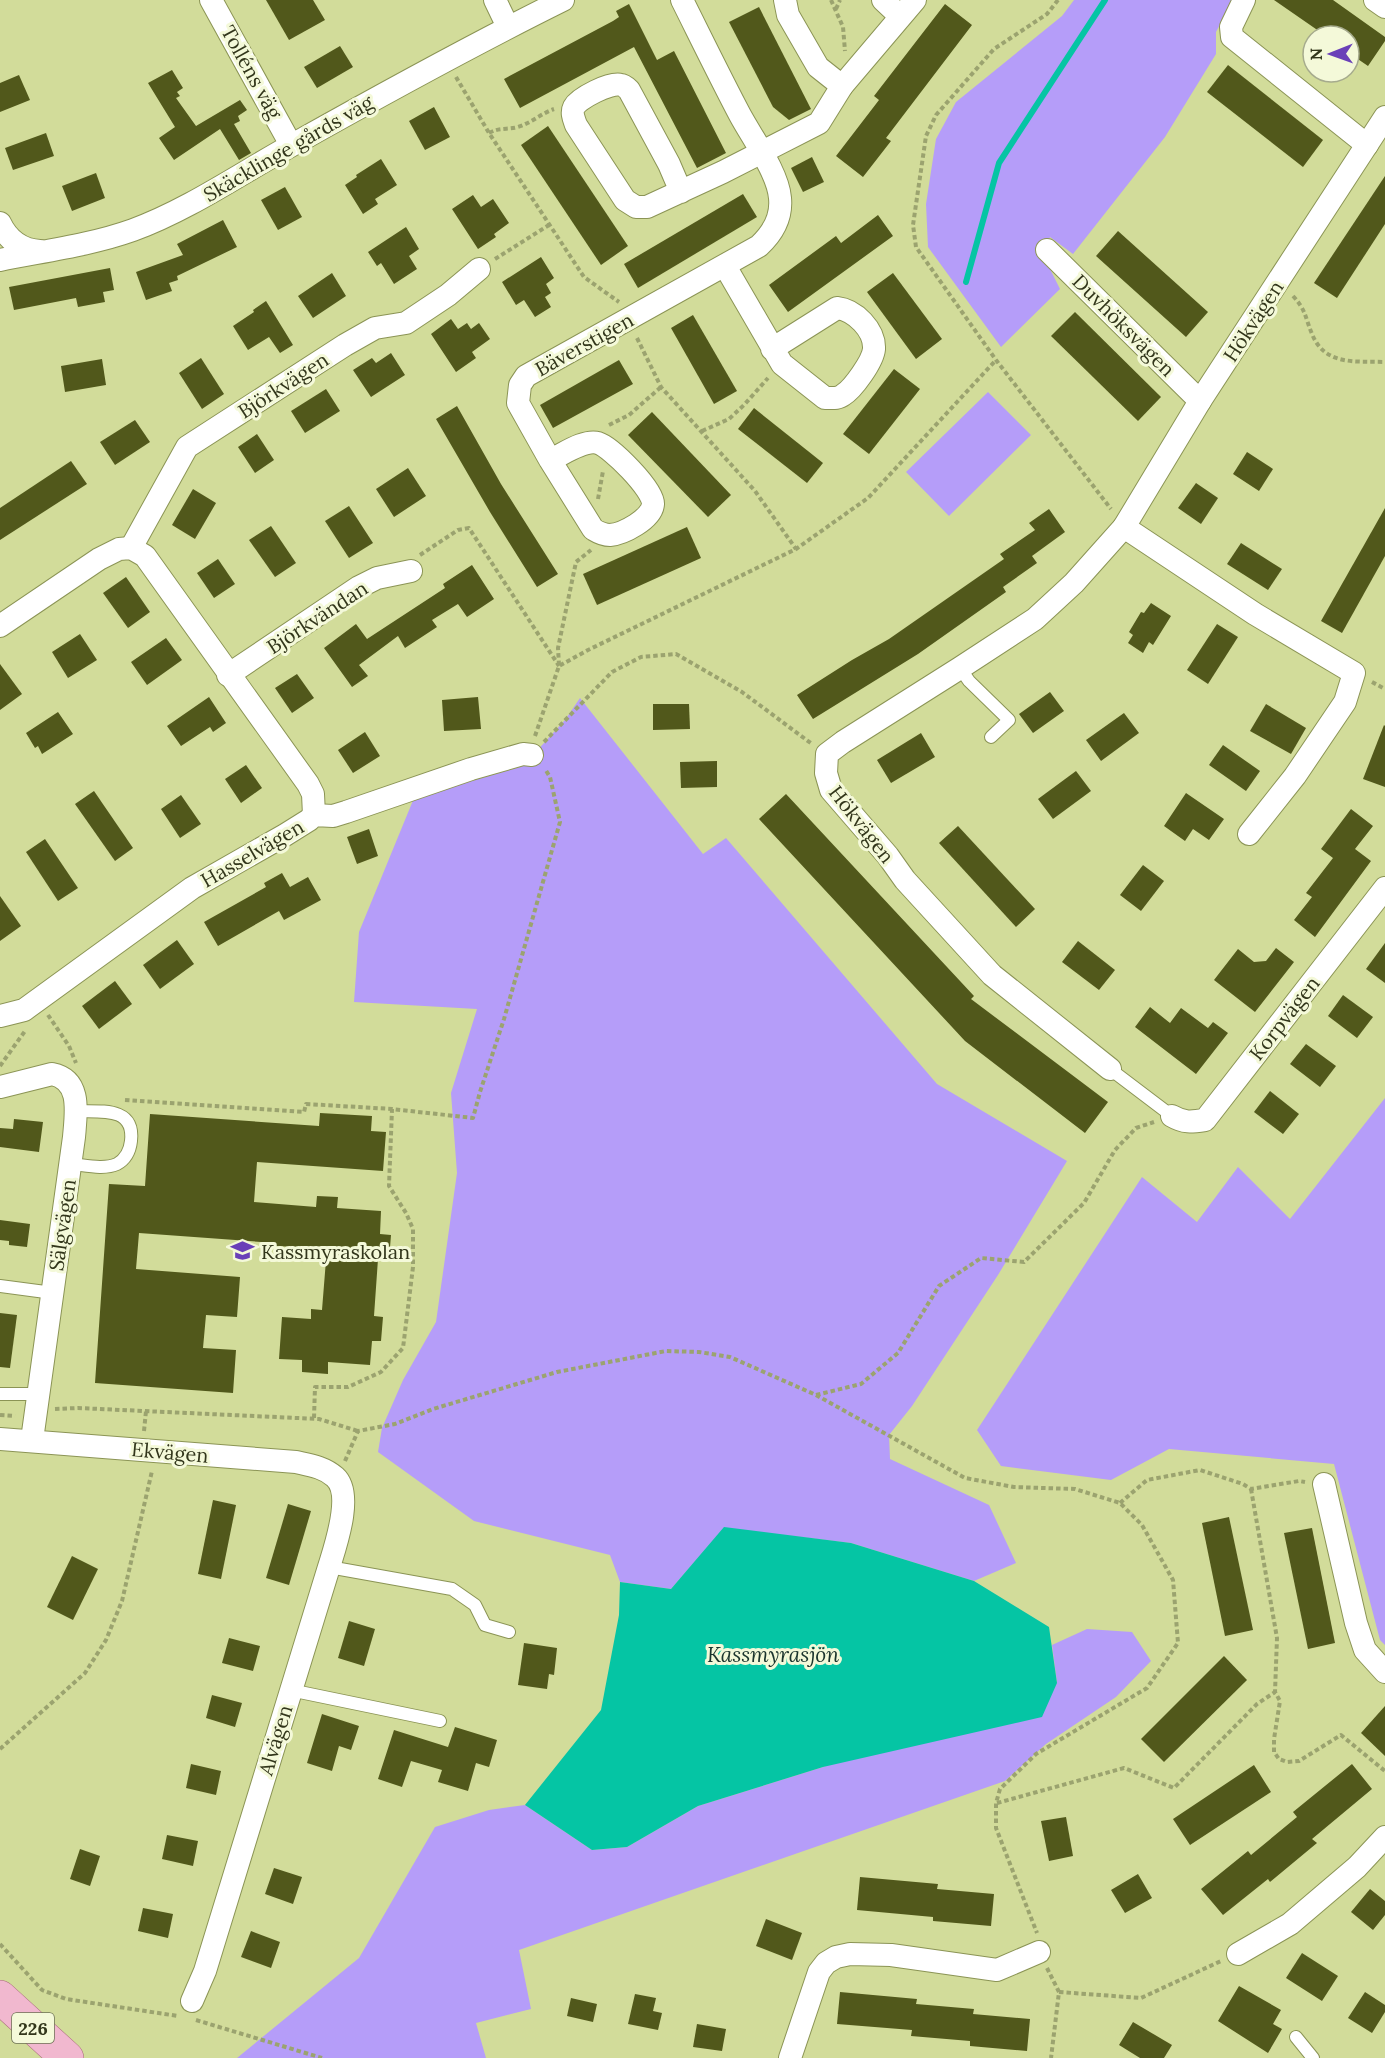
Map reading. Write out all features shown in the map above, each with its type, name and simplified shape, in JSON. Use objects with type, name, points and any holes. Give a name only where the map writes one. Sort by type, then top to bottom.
[{"type":"main road","name":"226","points":[[1,2002],[67,2058]]},
{"type":"street","name":"Tolléns väg","points":[[211,0],[291,145]]},
{"type":"street","points":[[495,0],[508,27]]},
{"type":"street","name":"Skäcklinge gårds väg","points":[[0,260],[101,239],[131,231],[154,221],[199,199],[445,59],[563,0]]},
{"type":"street","name":"Bäverstigen","points":[[597,531],[550,460],[518,403],[520,385],[526,376],[759,246],[775,229],[779,218],[781,202],[775,178],[682,0]]},
{"type":"street","points":[[785,0],[788,15],[818,67],[845,82]]},
{"type":"street","points":[[681,192],[669,164],[629,90],[622,85],[612,84],[591,94],[573,108],[576,125],[630,205],[647,207],[681,192],[761,154],[819,123],[845,82],[908,8],[883,0]]},
{"type":"street","points":[[1244,0],[1231,27],[1232,37],[1367,145]]},
{"type":"street","points":[[1375,0],[1385,7]]},
{"type":"street","name":"Hökvägen","points":[[1110,1069],[992,975],[913,888],[831,790],[826,773],[827,754],[1035,619],[1074,583],[1124,526],[1200,401],[1385,117]]},
{"type":"street","points":[[0,223],[15,243],[27,250],[40,251]]},
{"type":"street","name":"Duvhöksvägen","points":[[1047,250],[1200,401]]},
{"type":"street","points":[[725,266],[777,356]]},
{"type":"street","name":"Björkvägen","points":[[131,548],[187,447],[375,328],[406,323],[448,295],[479,269]]},
{"type":"street","points":[[550,460],[586,443],[603,447],[637,477],[651,494],[653,506],[650,512],[633,526],[615,534],[597,531]]},
{"type":"street","points":[[1124,526],[1255,614],[1354,673],[1345,702],[1295,776],[1249,834]]},
{"type":"street","points":[[0,626],[99,559],[119,549],[131,548],[145,556],[308,784],[313,794],[314,815]]},
{"type":"street","name":"Björkvändan","points":[[228,675],[359,586],[377,578],[411,571]]},
{"type":"street","name":"Hasselvägen","points":[[0,1016],[24,1010],[192,888],[285,835],[314,815],[333,816],[471,769],[523,754],[532,755]]},
{"type":"street","name":"Korpvägen","points":[[1172,1116],[1181,1122],[1205,1120],[1385,888]]},
{"type":"street","name":"Sälgvägen","points":[[0,1087],[52,1074],[68,1082],[76,1097],[70,1164],[32,1440]]},
{"type":"street","name":"Ekvägen","points":[[0,1439],[296,1462],[318,1467],[337,1478]]},
{"type":"street","name":"Alvägen","points":[[190,2012],[205,1971],[329,1567],[342,1519],[343,1496],[337,1478]]},
{"type":"street","points":[[1324,1484],[1356,1623],[1365,1650],[1385,1672]]},
{"type":"street","points":[[1238,1954],[1290,1924],[1357,1867],[1385,1837]]},
{"type":"street","points":[[790,2058],[819,1972],[826,1963],[836,1957],[850,1954],[891,1955],[997,1970],[1039,1952]]},
{"type":"lane","points":[[960,668],[969,681],[1009,720],[991,737]]},
{"type":"lane","points":[[1110,1069],[1172,1116]]},
{"type":"lane","points":[[70,1164],[106,1167],[117,1164],[125,1158],[130,1148],[131,1126],[124,1117],[114,1113],[76,1111]]},
{"type":"lane","points":[[0,1286],[53,1293]]},
{"type":"lane","points":[[0,1394],[37,1403]]},
{"type":"lane","points":[[329,1567],[452,1589],[475,1605],[485,1625],[509,1632]]},
{"type":"lane","points":[[290,1690],[440,1721]]},
{"type":"lane","points":[[1296,2037],[1313,2058]]},
{"type":"path","points":[[831,0],[843,27],[845,82]]},
{"type":"path","points":[[835,10],[840,0]]},
{"type":"path","points":[[1058,0],[1047,14],[994,49],[936,115],[926,136],[913,225],[916,247],[996,360],[1124,526]]},
{"type":"path","points":[[489,133],[498,128],[515,128],[553,109],[573,108]]},
{"type":"path","points":[[479,269],[549,225]]},
{"type":"path","points":[[1278,283],[1287,289],[1303,308],[1312,335],[1323,352],[1343,361],[1385,363]]},
{"type":"path","points":[[702,431],[729,419],[744,405],[777,356]]},
{"type":"path","points":[[559,666],[815,538],[868,498],[996,360]]},
{"type":"path","points":[[121,1100],[304,1112],[306,1104],[392,1109],[473,1118],[560,822],[550,777],[542,764],[532,755],[531,746],[559,666],[558,648],[576,562],[594,548],[603,447],[600,433],[610,424],[629,415],[661,387]]},
{"type":"path","points":[[411,571],[409,561],[458,530],[469,528],[559,666]]},
{"type":"path","points":[[532,755],[612,672],[641,657],[676,654],[742,692],[827,754]]},
{"type":"path","points":[[43,1007],[69,1046],[77,1066]]},
{"type":"path","points":[[0,1067],[25,1031],[27,1024]]},
{"type":"path","points":[[314,1418],[315,1387],[348,1387],[381,1372],[403,1348],[413,1267],[413,1229],[389,1186],[392,1109]]},
{"type":"path","points":[[816,1395],[861,1384],[891,1360],[898,1353],[939,1286],[981,1258],[1024,1262],[1084,1203],[1115,1150],[1136,1128],[1172,1116]]},
{"type":"path","points":[[0,1416],[12,1416],[37,1403],[78,1408],[314,1418],[358,1431],[395,1424],[433,1409],[557,1372],[666,1352],[699,1352],[730,1357],[816,1395],[965,1478],[1014,1487],[1075,1489],[1119,1503],[1142,1525],[1173,1581],[1178,1643],[1147,1688],[1036,1754],[1000,1789],[996,1803],[996,1828],[1039,1937],[1039,1952],[1059,1992],[1051,2058]]},
{"type":"path","points":[[0,1749],[85,1673],[106,1640],[122,1601],[153,1467],[142,1462],[146,1411]]},
{"type":"path","points":[[337,1478],[358,1431]]},
{"type":"path","points":[[1119,1503],[1147,1479],[1200,1470],[1243,1484],[1251,1489],[1299,1481],[1324,1484]]},
{"type":"path","points":[[1251,1489],[1277,1638],[1275,1692],[1280,1701],[1274,1752],[1279,1759],[1287,1762],[1299,1761],[1341,1735],[1385,1771]]},
{"type":"path","points":[[996,1803],[1124,1768],[1174,1788],[1257,1704],[1275,1692]]},
{"type":"path","points":[[0,1944],[42,1990],[66,1999],[190,2012],[322,2058]]},
{"type":"path","points":[[1059,1992],[1141,1998],[1238,1954]]},
{"type":"shaded area","points":[[1074,0],[1233,0],[1216,32],[1216,54],[1165,137],[1073,254],[1050,237],[1042,253],[1060,289],[1001,347],[928,247],[926,204],[936,139],[956,102],[1062,16]]},
{"type":"shaded area","points":[[988,392],[1031,435],[949,516],[906,472]]},
{"type":"shaded area","points":[[580,698],[703,854],[726,838],[937,1084],[1067,1161],[998,1275],[912,1406],[889,1435],[890,1459],[989,1505],[1016,1563],[974,1581],[851,1543],[724,1528],[671,1589],[620,1582],[610,1555],[474,1521],[378,1452],[382,1428],[403,1380],[436,1322],[457,1173],[451,1093],[477,1009],[354,1002],[359,932],[414,798],[523,766],[565,720]]},
{"type":"shaded area","points":[[1385,1098],[1385,1645],[1380,1640],[1334,1464],[1169,1449],[1111,1480],[1001,1466],[977,1430],[1142,1177],[1197,1222],[1238,1167],[1290,1219]]},
{"type":"shaded area","points":[[1087,1629],[1132,1632],[1151,1661],[1116,1697],[1046,1744],[1005,1781],[519,1950],[531,2009],[476,2023],[486,2058],[237,2058],[359,1958],[435,1827],[489,1810],[525,1805],[592,1850],[627,1847],[698,1806],[823,1767],[1057,1683],[1052,1645]]},
{"type":"water","name":"Kassmyrasjön","points":[[724,1527],[851,1543],[974,1581],[1049,1627],[1057,1683],[1042,1717],[823,1767],[698,1806],[627,1847],[592,1850],[525,1805],[601,1710],[619,1615],[620,1582],[671,1589]]},
{"type":"building","points":[[266,0],[313,0],[325,20],[289,40]]},
{"type":"building","points":[[1274,0],[1333,0],[1385,37],[1385,41],[1368,66],[1361,61],[1361,24],[1309,24]]},
{"type":"building","points":[[629,4],[657,60],[674,51],[726,153],[697,168],[634,47],[520,108],[504,79],[613,21],[619,17],[616,11]]},
{"type":"building","points":[[945,4],[972,25],[886,138],[891,141],[863,177],[836,156],[879,100],[874,96]]},
{"type":"building","points":[[759,7],[811,109],[789,120],[773,107],[729,22]]},
{"type":"building","points":[[340,46],[353,67],[317,88],[304,67]]},
{"type":"building","points":[[1228,65],[1323,140],[1303,167],[1207,92]]},
{"type":"building","points":[[172,70],[183,88],[177,92],[180,96],[176,98],[196,126],[240,100],[247,110],[238,116],[240,121],[234,124],[251,153],[239,160],[220,129],[174,160],[159,138],[175,127],[148,83]]},
{"type":"building","points":[[19,75],[30,100],[0,112],[0,83]]},
{"type":"building","points":[[434,107],[450,137],[425,150],[409,121]]},
{"type":"building","points":[[548,126],[628,246],[601,265],[521,145]]},
{"type":"building","points":[[46,133],[54,156],[13,170],[5,148]]},
{"type":"building","points":[[812,157],[824,182],[803,192],[791,168]]},
{"type":"building","points":[[381,159],[397,185],[375,199],[378,204],[363,214],[345,185]]},
{"type":"building","points":[[96,173],[105,198],[72,211],[62,186]]},
{"type":"building","points":[[1385,176],[1385,224],[1337,298],[1314,283]]},
{"type":"building","points":[[285,187],[302,217],[278,230],[261,200]]},
{"type":"building","points":[[743,194],[757,217],[638,288],[624,264]]},
{"type":"building","points":[[473,195],[481,207],[493,199],[509,223],[494,234],[496,237],[478,249],[452,209]]},
{"type":"building","points":[[878,215],[893,236],[788,312],[769,285],[836,236],[841,243]]},
{"type":"building","points":[[223,220],[237,247],[177,276],[178,280],[169,283],[172,291],[146,300],[136,272],[183,255],[177,244]]},
{"type":"building","points":[[406,227],[419,249],[409,256],[417,269],[394,284],[381,263],[377,266],[368,252]]},
{"type":"building","points":[[1118,231],[1208,312],[1186,337],[1096,256]]},
{"type":"building","points":[[541,257],[554,278],[546,284],[551,293],[545,297],[551,307],[535,317],[524,300],[516,305],[502,282]]},
{"type":"building","points":[[110,268],[114,290],[103,292],[105,302],[78,307],[76,298],[14,310],[9,287]]},
{"type":"building","points":[[332,273],[346,296],[313,318],[298,296]]},
{"type":"building","points":[[893,273],[942,339],[916,359],[867,292]]},
{"type":"building","points":[[266,301],[293,345],[280,353],[269,337],[248,350],[233,326]]},
{"type":"building","points":[[1075,312],[1161,397],[1138,421],[1051,336]]},
{"type":"building","points":[[693,315],[737,391],[714,404],[671,328]]},
{"type":"building","points":[[451,319],[458,329],[467,323],[471,329],[479,323],[490,339],[472,352],[476,358],[456,372],[431,334]]},
{"type":"building","points":[[391,353],[405,375],[371,397],[353,370],[372,358],[376,363]]},
{"type":"building","points":[[201,358],[224,394],[202,409],[179,373]]},
{"type":"building","points":[[102,359],[106,385],[65,392],[61,366]]},
{"type":"building","points":[[619,360],[633,384],[553,428],[540,405]]},
{"type":"building","points":[[894,369],[920,389],[869,454],[843,434]]},
{"type":"building","points":[[326,389],[340,411],[305,433],[291,411]]},
{"type":"building","points":[[457,406],[501,484],[558,574],[537,587],[436,419]]},
{"type":"building","points":[[754,408],[823,463],[807,483],[738,429]]},
{"type":"building","points":[[652,412],[731,495],[708,517],[628,435]]},
{"type":"building","points":[[135,420],[150,442],[115,465],[100,442]]},
{"type":"building","points":[[257,434],[274,460],[255,473],[238,447]]},
{"type":"building","points":[[1247,452],[1273,469],[1259,491],[1233,474]]},
{"type":"building","points":[[71,461],[87,484],[0,540],[0,508]]},
{"type":"building","points":[[408,468],[426,496],[394,517],[376,489]]},
{"type":"building","points":[[1196,483],[1218,498],[1201,524],[1178,508]]},
{"type":"building","points":[[193,489],[216,503],[195,539],[172,525]]},
{"type":"building","points":[[349,506],[373,543],[349,558],[325,521]]},
{"type":"building","points":[[1385,508],[1385,556],[1342,633],[1321,621]]},
{"type":"building","points":[[1049,509],[1065,532],[1032,556],[1037,563],[1003,587],[1006,592],[918,654],[813,719],[797,695],[889,639],[1004,559],[1000,554],[1035,530],[1029,523]]},
{"type":"building","points":[[271,526],[296,563],[275,577],[249,540]]},
{"type":"building","points":[[687,527],[701,558],[597,605],[583,574]]},
{"type":"building","points":[[1241,543],[1282,569],[1268,590],[1227,564]]},
{"type":"building","points":[[218,559],[235,584],[214,598],[197,573]]},
{"type":"building","points":[[472,565],[494,599],[467,617],[458,604],[432,620],[437,627],[405,648],[398,636],[359,665],[368,676],[352,687],[324,648],[356,624],[367,639],[445,588],[443,584]]},
{"type":"building","points":[[126,577],[150,612],[128,628],[103,593]]},
{"type":"building","points":[[1151,603],[1171,616],[1153,645],[1149,642],[1143,653],[1128,643],[1133,635],[1129,632],[1141,612],[1144,613]]},
{"type":"building","points":[[1217,624],[1238,637],[1208,684],[1187,670]]},
{"type":"building","points":[[80,634],[97,660],[68,678],[52,652]]},
{"type":"building","points":[[166,638],[182,660],[147,685],[131,662]]},
{"type":"building","points":[[0,664],[22,694],[0,710]]},
{"type":"building","points":[[297,674],[314,698],[292,713],[275,688]]},
{"type":"building","points":[[1050,692],[1064,711],[1033,733],[1019,714]]},
{"type":"building","points":[[209,697],[226,723],[213,732],[210,727],[181,746],[167,726]]},
{"type":"building","points":[[478,697],[481,729],[444,731],[442,700]]},
{"type":"building","points":[[653,704],[689,704],[690,729],[653,730]]},
{"type":"building","points":[[1266,704],[1306,728],[1291,754],[1250,731]]},
{"type":"building","points":[[58,712],[73,734],[42,754],[38,746],[35,748],[26,733]]},
{"type":"building","points":[[1124,713],[1139,733],[1101,761],[1086,740]]},
{"type":"building","points":[[1385,726],[1385,787],[1363,779]]},
{"type":"building","points":[[365,732],[380,756],[353,773],[338,750]]},
{"type":"building","points":[[921,733],[935,757],[891,783],[877,760]]},
{"type":"building","points":[[1223,745],[1260,771],[1246,791],[1209,765]]},
{"type":"building","points":[[717,761],[717,787],[681,788],[680,762]]},
{"type":"building","points":[[246,765],[262,788],[241,803],[225,779]]},
{"type":"building","points":[[1076,771],[1091,791],[1053,819],[1038,799]]},
{"type":"building","points":[[94,791],[133,848],[115,861],[75,804]]},
{"type":"building","points":[[1186,793],[1224,819],[1209,840],[1193,829],[1185,841],[1164,826]]},
{"type":"building","points":[[786,794],[974,996],[971,999],[1108,1102],[1085,1133],[965,1041],[759,819]]},
{"type":"building","points":[[181,795],[201,824],[180,838],[161,809]]},
{"type":"building","points":[[1351,809],[1373,826],[1355,849],[1371,861],[1315,937],[1294,920],[1312,897],[1306,893],[1333,858],[1321,849]]},
{"type":"building","points":[[958,826],[1035,909],[1016,927],[939,843]]},
{"type":"building","points":[[369,829],[378,856],[357,864],[347,837]]},
{"type":"building","points":[[45,839],[78,888],[58,901],[26,852]]},
{"type":"building","points":[[1143,865],[1164,881],[1141,911],[1120,895]]},
{"type":"building","points":[[282,873],[290,887],[308,877],[321,900],[284,920],[279,911],[218,946],[204,922],[266,887],[264,883]]},
{"type":"building","points":[[0,896],[21,926],[0,941]]},
{"type":"building","points":[[177,940],[194,964],[160,989],[143,965]]},
{"type":"building","points":[[1078,941],[1115,970],[1099,990],[1062,962]]},
{"type":"building","points":[[1385,943],[1385,983],[1366,969]]},
{"type":"building","points":[[1276,948],[1294,962],[1255,1012],[1214,980],[1238,949],[1254,962],[1266,961]]},
{"type":"building","points":[[115,981],[132,1004],[99,1029],[82,1006]]},
{"type":"building","points":[[1343,995],[1373,1017],[1357,1038],[1328,1016]]},
{"type":"building","points":[[1150,1007],[1170,1023],[1181,1008],[1208,1028],[1213,1022],[1228,1033],[1196,1074],[1135,1027]]},
{"type":"building","points":[[1306,1044],[1336,1066],[1320,1087],[1290,1064]]},
{"type":"building","points":[[1270,1091],[1299,1114],[1283,1134],[1254,1112]]},
{"type":"building","points":[[320,1113],[372,1116],[371,1131],[386,1132],[383,1171],[257,1162],[254,1202],[316,1207],[317,1196],[338,1197],[337,1208],[381,1211],[380,1234],[391,1235],[389,1260],[378,1259],[374,1316],[383,1317],[381,1341],[372,1341],[370,1365],[328,1362],[328,1374],[302,1372],[302,1360],[279,1359],[282,1317],[311,1319],[311,1309],[322,1310],[326,1260],[315,1259],[315,1248],[139,1233],[136,1269],[240,1277],[237,1317],[206,1315],[203,1348],[236,1350],[233,1393],[95,1383],[109,1184],[145,1186],[150,1114],[319,1126]]},
{"type":"building","points":[[14,1119],[43,1122],[39,1152],[0,1147],[0,1128],[13,1129]]},
{"type":"building","points":[[0,1220],[30,1224],[27,1247],[9,1245],[9,1241],[0,1240]]},
{"type":"building","points":[[0,1313],[17,1315],[10,1368],[0,1367]]},
{"type":"building","points":[[213,1500],[236,1505],[221,1579],[198,1574]]},
{"type":"building","points":[[288,1504],[311,1511],[289,1585],[266,1578]]},
{"type":"building","points":[[1229,1517],[1253,1630],[1225,1636],[1202,1523]]},
{"type":"building","points":[[1312,1528],[1335,1643],[1308,1649],[1284,1533]]},
{"type":"building","points":[[72,1556],[98,1569],[73,1620],[47,1607]]},
{"type":"building","points":[[349,1621],[375,1629],[364,1666],[338,1658]]},
{"type":"building","points":[[229,1638],[260,1646],[253,1671],[222,1663]]},
{"type":"building","points":[[524,1643],[557,1648],[554,1675],[549,1674],[547,1689],[518,1685]]},
{"type":"building","points":[[1224,1656],[1247,1680],[1164,1762],[1141,1739]]},
{"type":"building","points":[[212,1695],[242,1703],[235,1727],[206,1718]]},
{"type":"building","points":[[1385,1706],[1385,1756],[1361,1733]]},
{"type":"building","points":[[322,1714],[359,1726],[351,1750],[339,1746],[332,1771],[307,1763]]},
{"type":"building","points":[[455,1727],[497,1740],[489,1767],[476,1763],[468,1791],[438,1782],[442,1770],[411,1761],[402,1787],[378,1779],[394,1730],[448,1747]]},
{"type":"building","points":[[191,1764],[221,1771],[216,1795],[186,1788]]},
{"type":"building","points":[[1352,1764],[1372,1789],[1312,1839],[1317,1843],[1270,1882],[1268,1879],[1223,1915],[1201,1889],[1248,1851],[1251,1855],[1297,1817],[1293,1812]]},
{"type":"building","points":[[1254,1765],[1271,1792],[1190,1845],[1173,1819]]},
{"type":"building","points":[[1066,1817],[1073,1856],[1049,1861],[1041,1821]]},
{"type":"building","points":[[167,1835],[198,1841],[193,1866],[162,1859]]},
{"type":"building","points":[[80,1849],[100,1856],[90,1886],[70,1879]]},
{"type":"building","points":[[274,1868],[302,1877],[293,1904],[265,1894]]},
{"type":"building","points":[[1138,1874],[1152,1898],[1125,1913],[1111,1890]]},
{"type":"building","points":[[860,1877],[938,1884],[937,1889],[994,1894],[991,1926],[933,1921],[933,1917],[857,1910]]},
{"type":"building","points":[[1370,1889],[1385,1901],[1385,1915],[1373,1930],[1351,1912]]},
{"type":"building","points":[[143,1908],[173,1914],[168,1938],[138,1931]]},
{"type":"building","points":[[766,1919],[802,1933],[792,1960],[756,1946]]},
{"type":"building","points":[[251,1931],[280,1942],[271,1968],[241,1957]]},
{"type":"building","points":[[1302,1953],[1338,1976],[1322,2001],[1286,1978]]},
{"type":"building","points":[[1239,1986],[1281,2010],[1273,2024],[1282,2029],[1268,2053],[1218,2021]]},
{"type":"building","points":[[840,1992],[917,1999],[916,2004],[974,2009],[973,2014],[1030,2019],[1027,2051],[970,2046],[970,2041],[911,2036],[912,2030],[837,2024]]},
{"type":"building","points":[[1365,1992],[1385,2005],[1385,2012],[1372,2033],[1348,2018]]},
{"type":"building","points":[[635,1994],[656,1998],[653,2011],[662,2013],[658,2030],[628,2024]]},
{"type":"building","points":[[571,1998],[597,2004],[593,2022],[567,2016]]},
{"type":"building","points":[[1133,2022],[1172,2045],[1164,2058],[1140,2058],[1119,2045]]},
{"type":"building","points":[[697,2024],[726,2029],[722,2051],[693,2047]]},
{"type":"waterway","points":[[966,282],[999,163],[1105,0]]},
{"type":"place","name":"Kassmyraskolan","points":[[243,1251]]}]
